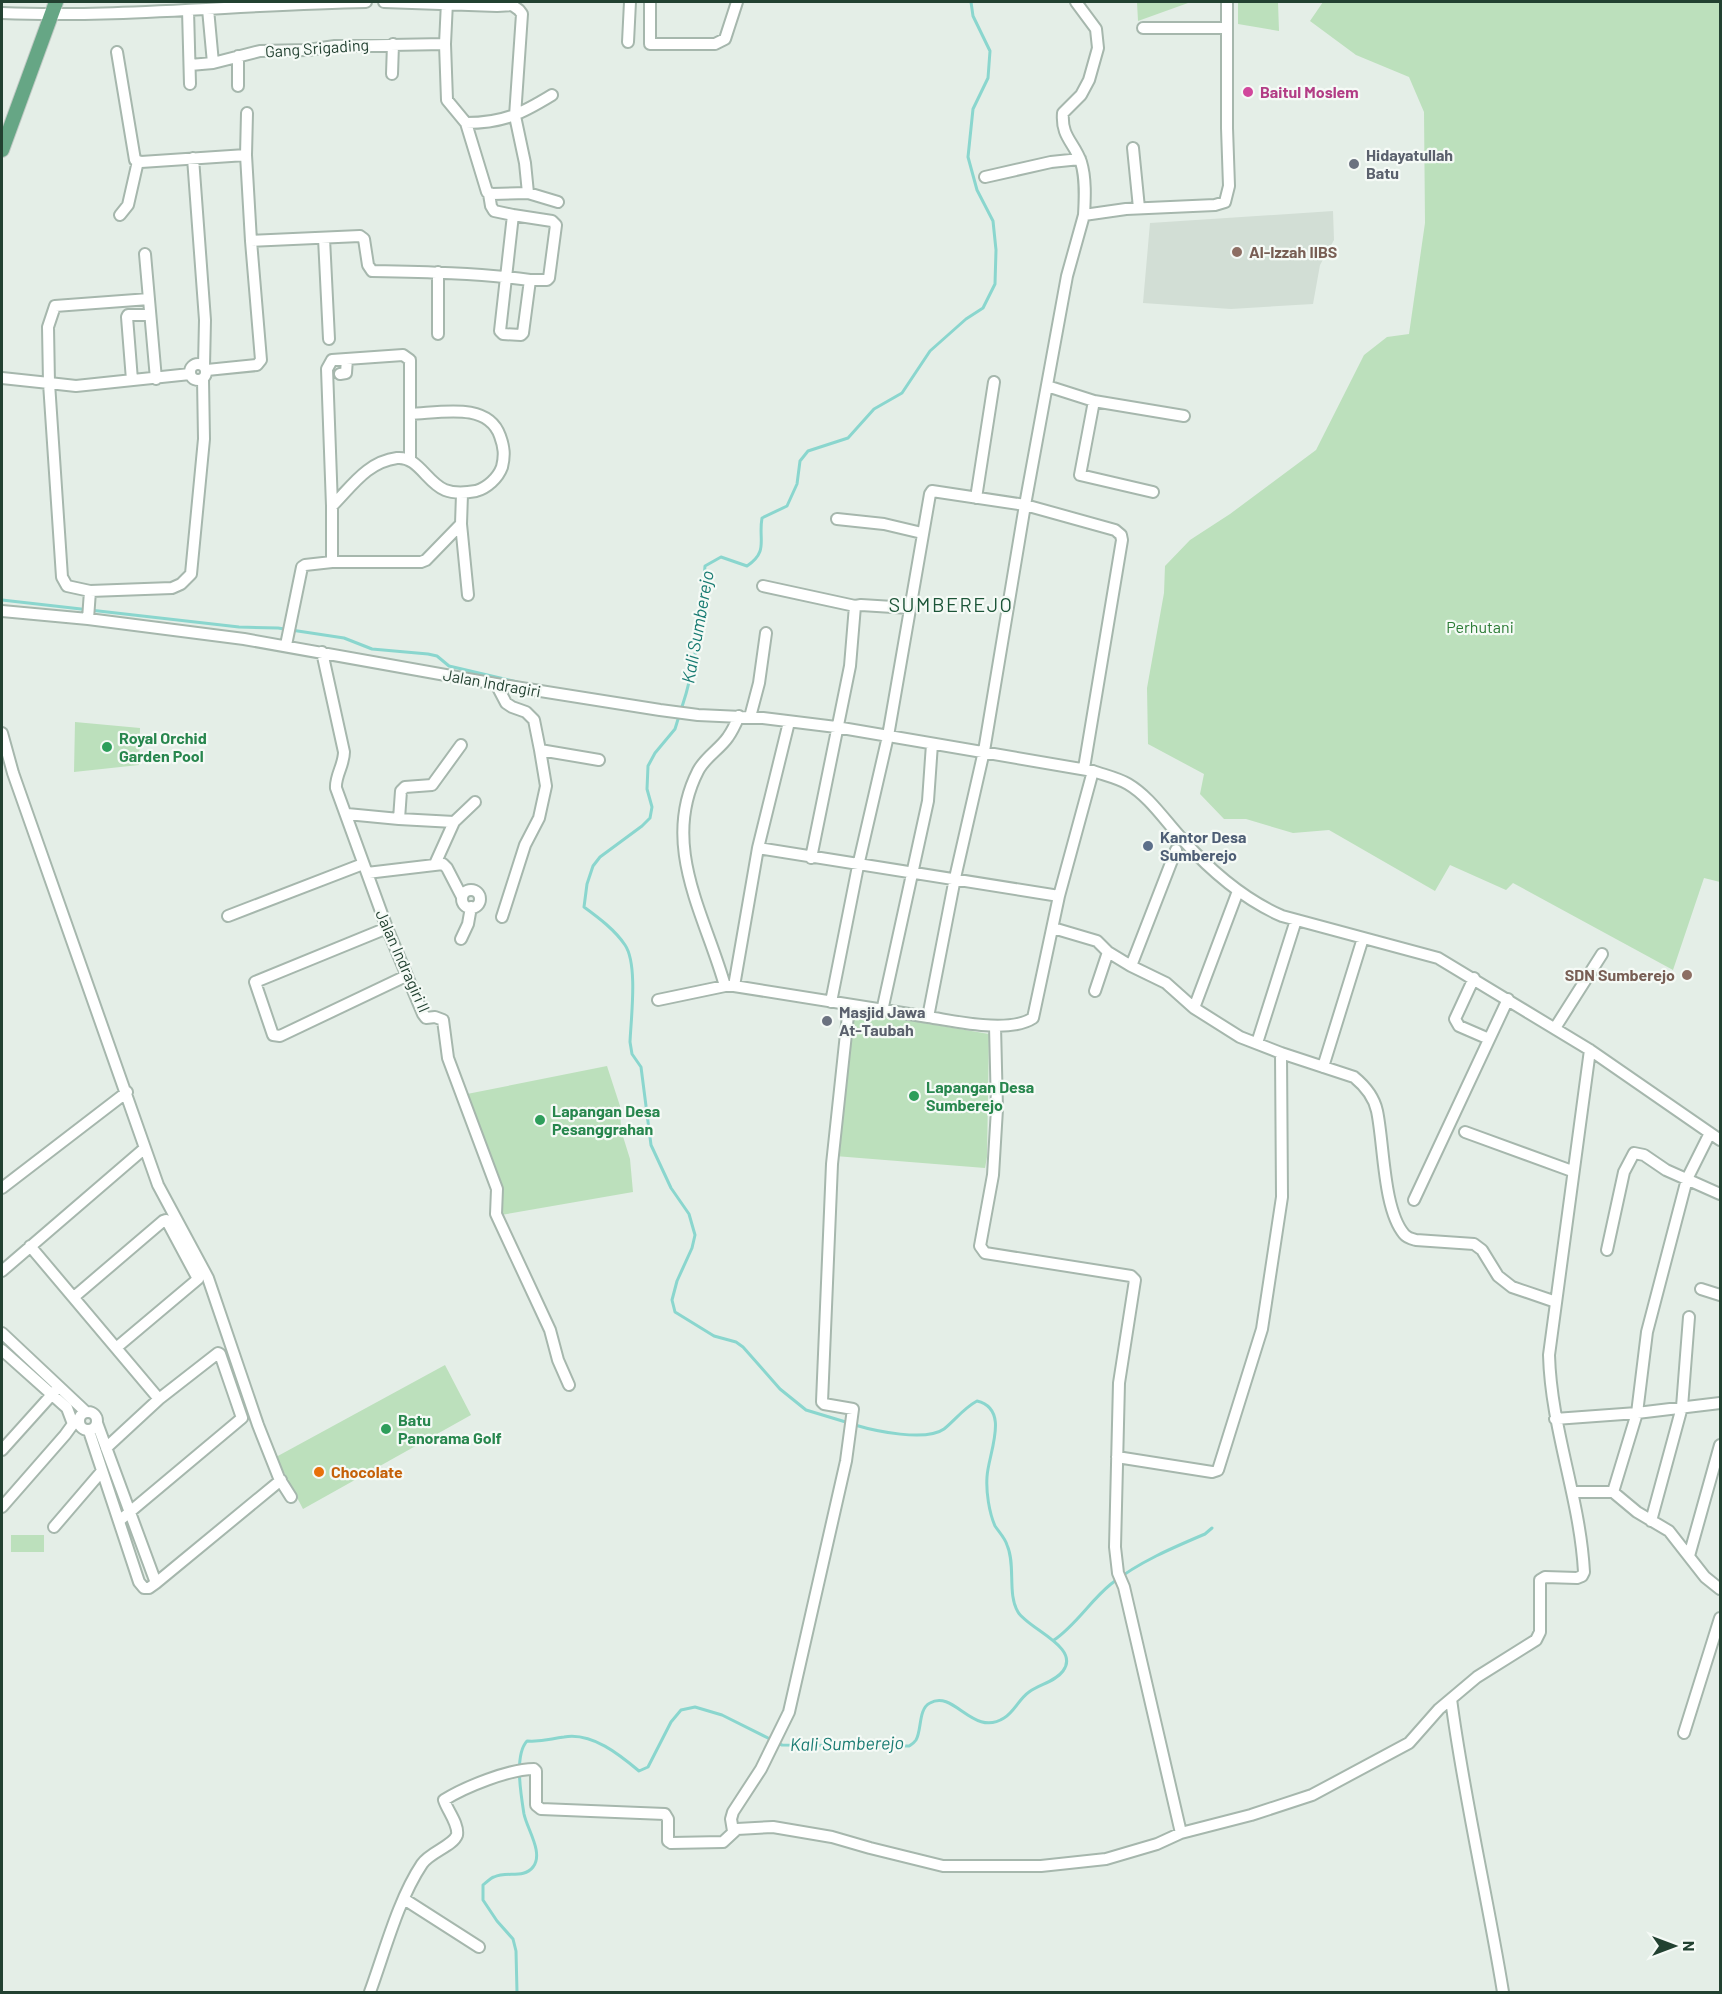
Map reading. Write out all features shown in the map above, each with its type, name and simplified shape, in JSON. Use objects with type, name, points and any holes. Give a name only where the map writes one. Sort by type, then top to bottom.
[{"type":"main road","points":[[2,150],[54,8]]},
{"type":"street","points":[[2,13],[54,8],[188,10],[237,5],[366,2]]},
{"type":"street","points":[[384,2],[512,4],[519,10],[522,23],[515,116],[525,163],[528,193]]},
{"type":"street","points":[[628,42],[630,2]]},
{"type":"street","points":[[650,2],[648,43],[650,44],[715,44],[722,41],[725,39],[737,2]]},
{"type":"street","points":[[928,1017],[955,878],[984,752],[1025,505],[1067,276],[1084,215],[1083,169],[1064,130],[1063,113],[1081,95],[1089,80],[1098,43],[1093,24],[1076,2]]},
{"type":"street","points":[[1084,215],[1139,208],[1215,205],[1222,204],[1227,198],[1229,186],[1227,2]]},
{"type":"street","points":[[251,241],[363,237],[368,265],[372,271],[438,272],[530,280],[549,278],[556,224],[552,221],[494,211],[466,123],[447,100],[445,44],[448,3]]},
{"type":"street","points":[[208,9],[213,63]]},
{"type":"street","points":[[188,10],[190,84]]},
{"type":"street","points":[[1143,28],[1227,28]]},
{"type":"street","points":[[392,74],[393,44]]},
{"type":"street","name":"Gang Srigading","points":[[190,65],[213,63],[260,51],[308,50],[335,46],[445,44]]},
{"type":"street","points":[[117,52],[135,160],[138,161]]},
{"type":"street","points":[[238,56],[238,86]]},
{"type":"street","points":[[466,123],[486,123],[515,116],[552,95]]},
{"type":"street","points":[[204,372],[256,365],[261,360],[246,155],[247,113]]},
{"type":"street","points":[[1133,148],[1139,208]]},
{"type":"street","points":[[138,161],[246,155]]},
{"type":"street","points":[[149,299],[55,306],[48,327],[50,418],[62,578],[67,586],[89,592],[178,587],[189,578],[192,568],[204,440],[205,320],[193,158]]},
{"type":"street","points":[[985,177],[1051,162],[1080,159]]},
{"type":"street","points":[[120,215],[129,205],[138,161]]},
{"type":"street","points":[[489,194],[528,193],[558,202]]},
{"type":"street","points":[[513,215],[500,331],[503,334],[522,334],[530,280]]},
{"type":"street","points":[[324,238],[329,339]]},
{"type":"street","points":[[145,254],[156,379]]},
{"type":"street","points":[[438,272],[438,334]]},
{"type":"street","points":[[132,380],[127,316],[149,315]]},
{"type":"street","points":[[332,562],[327,369],[333,360],[403,355],[410,360],[410,460]]},
{"type":"street","points":[[340,374],[346,373],[347,359]]},
{"type":"street","points":[[2,378],[76,386],[190,374],[194,365],[199,364],[204,372]]},
{"type":"street","points":[[976,498],[993,382]]},
{"type":"street","points":[[1047,386],[1094,401],[1184,416]]},
{"type":"street","points":[[1094,401],[1080,475],[1153,492]]},
{"type":"street","points":[[332,506],[373,465],[398,458],[410,460],[441,488],[462,494],[483,489],[496,478],[504,459],[504,448],[497,427],[490,419],[474,413],[410,414]]},
{"type":"street","points":[[658,1000],[730,986],[882,1011],[995,1026],[1027,1023],[1033,1018],[1088,770],[1122,540],[1121,535],[1115,530],[1025,505],[932,491],[930,494],[888,736],[858,866],[831,1002]]},
{"type":"street","points":[[462,494],[461,524],[468,596]]},
{"type":"street","points":[[837,519],[884,524],[922,533]]},
{"type":"street","points":[[287,641],[302,567],[332,562],[421,562],[426,560],[461,524]]},
{"type":"street","points":[[763,586],[855,606],[909,608]]},
{"type":"street","points":[[88,616],[89,592]]},
{"type":"street","points":[[811,858],[850,666],[855,606]]},
{"type":"street","name":"Jalan Indragiri","points":[[2,611],[88,616],[287,641],[321,652],[496,684],[698,715],[745,717],[836,727],[1088,770],[1126,782],[1140,792],[1183,840],[1238,891],[1269,910],[1296,920],[1425,953],[1474,978],[1590,1050],[1720,1140]]},
{"type":"street","points":[[730,986],[692,889],[681,836],[689,795],[698,770],[745,717],[759,683],[766,633]]},
{"type":"street","name":"Jalan Indragiri II","points":[[321,652],[344,746],[344,758],[335,785],[387,928],[424,1016],[443,1020],[448,1058],[497,1189],[496,1214],[550,1330],[558,1360],[569,1385]]},
{"type":"street","points":[[496,684],[506,703],[526,712],[534,720],[546,781],[539,818],[525,845],[502,917]]},
{"type":"street","points":[[730,986],[758,848],[789,722]]},
{"type":"street","points":[[2,733],[13,772],[158,1185],[208,1278],[258,1425],[280,1480],[291,1497]]},
{"type":"street","points":[[882,1011],[928,801],[932,744]]},
{"type":"street","points":[[399,819],[402,788],[432,785],[461,745]]},
{"type":"street","points":[[540,750],[599,760]]},
{"type":"street","points":[[435,864],[454,822],[476,802]]},
{"type":"street","points":[[347,814],[454,822]]},
{"type":"street","points":[[758,848],[858,866],[955,878],[1059,896]]},
{"type":"street","points":[[1131,966],[1176,850]]},
{"type":"street","points":[[228,916],[365,868],[435,864],[443,864],[447,868],[464,904],[471,908]]},
{"type":"street","points":[[461,939],[468,924],[471,908],[478,904],[479,896],[470,890],[462,897]]},
{"type":"street","points":[[1194,1008],[1238,891]]},
{"type":"street","points":[[1257,1043],[1296,920]]},
{"type":"street","points":[[387,928],[255,982],[273,1035],[279,1036],[406,976]]},
{"type":"street","points":[[1053,928],[1097,941],[1108,952],[1166,984],[1194,1008],[1240,1037],[1354,1077],[1371,1097],[1377,1111],[1387,1183],[1395,1215],[1403,1233],[1408,1238],[1416,1240],[1474,1244],[1482,1250],[1498,1276],[1512,1287],[1556,1302]]},
{"type":"street","points":[[1323,1067],[1363,938]]},
{"type":"street","points":[[1095,991],[1108,952]]},
{"type":"street","points":[[1555,1028],[1602,954]]},
{"type":"street","points":[[1474,978],[1455,1019],[1459,1026],[1489,1039]]},
{"type":"street","points":[[1414,1200],[1508,999]]},
{"type":"street","points":[[733,1831],[731,1819],[733,1812],[782,1730],[789,1712],[846,1461],[851,1407],[822,1402],[832,1164],[849,1006]]},
{"type":"street","points":[[995,1026],[997,1109],[993,1175],[980,1246],[985,1253],[1134,1277],[1119,1383],[1115,1547],[1120,1578],[1181,1833]]},
{"type":"street","points":[[370,1992],[404,1899],[426,1858],[453,1842],[456,1836],[456,1826],[444,1800],[508,1772],[534,1769],[537,1775],[536,1802],[541,1809],[661,1813],[668,1819],[668,1839],[671,1843],[723,1842],[737,1829],[780,1828],[832,1837],[943,1866],[974,1868],[1041,1866],[1106,1859],[1157,1844],[1181,1833],[1251,1815],[1312,1795],[1409,1743],[1439,1709],[1477,1677],[1536,1641],[1540,1632],[1540,1580],[1545,1577],[1582,1576],[1584,1568],[1573,1492],[1555,1419],[1549,1381],[1549,1354],[1590,1050]]},
{"type":"street","points":[[1118,1457],[1212,1472],[1218,1470],[1262,1329],[1281,1204],[1283,1187],[1281,1053]]},
{"type":"street","points":[[2,1188],[127,1092]]},
{"type":"street","points":[[1466,1132],[1572,1171]]},
{"type":"street","points":[[1613,1492],[1637,1413],[1647,1332],[1687,1179],[1710,1133]]},
{"type":"street","points":[[2,1271],[145,1148]]},
{"type":"street","points":[[1607,1250],[1624,1172],[1634,1153],[1644,1155],[1666,1170],[1720,1194]]},
{"type":"street","points":[[74,1297],[163,1221],[168,1222],[198,1279],[116,1348]]},
{"type":"street","points":[[30,1246],[159,1400]]},
{"type":"street","points":[[1701,1289],[1720,1295]]},
{"type":"street","points":[[1651,1521],[1682,1407],[1689,1317]]},
{"type":"street","points":[[2,1333],[18,1347],[56,1390],[84,1426],[120,1521],[139,1582],[147,1589],[280,1480]]},
{"type":"street","points":[[18,1347],[4,1356],[86,1412],[78,1420],[106,1448],[156,1583]]},
{"type":"street","points":[[106,1448],[159,1400],[219,1353],[242,1416],[120,1521]]},
{"type":"street","points":[[2,1450],[56,1390]]},
{"type":"street","points":[[1555,1419],[1637,1413],[1720,1403]]},
{"type":"street","points":[[2,1507],[65,1435],[84,1426]]},
{"type":"street","points":[[1689,1556],[1720,1445]]},
{"type":"street","points":[[54,1527],[102,1471]]},
{"type":"street","points":[[1573,1492],[1613,1492],[1651,1521],[1669,1531],[1705,1577],[1720,1589]]},
{"type":"street","points":[[1684,1733],[1720,1617]]},
{"type":"street","points":[[1451,1699],[1460,1768],[1493,1928],[1503,1992]]},
{"type":"street","points":[[404,1899],[479,1947]]},
{"type":"shaded area","name":"Al-Izzah IIBS","points":[[1333,211],[1334,240],[1320,265],[1313,304],[1231,309],[1143,303],[1150,223]]},
{"type":"green space","points":[[1137,2],[1188,2],[1188,3],[1138,21]]},
{"type":"green space","points":[[1238,2],[1278,2],[1279,31],[1238,24]]},
{"type":"green space","name":"Perhutani","points":[[1323,2],[1720,2],[1720,882],[1704,878],[1673,970],[1513,883],[1506,890],[1450,865],[1435,891],[1329,830],[1293,833],[1246,819],[1224,819],[1200,794],[1204,774],[1148,744],[1147,688],[1164,593],[1165,566],[1190,540],[1230,514],[1316,450],[1364,355],[1387,337],[1409,334],[1425,223],[1424,112],[1409,77],[1356,55],[1310,21]]},
{"type":"green space","name":"Royal Orchid Garden Pool","points":[[75,722],[140,728],[139,765],[74,772]]},
{"type":"green space","name":"Lapangan Desa Sumberejo","points":[[854,1011],[989,1034],[985,1168],[835,1156]]},
{"type":"green space","points":[[607,1066],[620,1106],[621,1130],[630,1159],[633,1192],[501,1215],[467,1094]]},
{"type":"green space","name":"Batu Panorama Golf","points":[[445,1365],[471,1415],[303,1509],[276,1457]]},
{"type":"green space","points":[[11,1535],[44,1535],[44,1552],[11,1552]]},
{"type":"waterway","name":"Kali Sumberejo","points":[[681,710],[695,657],[705,566],[721,557],[747,566],[754,561],[761,545],[762,518],[787,506],[797,484],[800,461],[808,451],[848,438],[874,409],[902,393],[930,351],[966,319],[983,308],[995,284],[996,250],[993,221],[977,190],[968,157],[973,109],[988,78],[990,51],[973,16],[971,2]]},
{"type":"waterway","points":[[2,600],[239,627],[278,628],[344,638],[372,649],[437,656],[449,666],[517,682]]},
{"type":"waterway","name":"Kali Sumberejo","points":[[679,716],[675,729],[655,753],[648,766],[647,789],[652,807],[650,818],[600,857],[593,866],[587,884],[584,907],[616,934],[629,954],[633,978],[630,1042],[632,1054],[641,1067],[651,1145],[671,1188],[689,1214],[695,1235],[672,1300],[675,1312],[714,1336],[736,1342],[743,1347],[780,1389],[806,1410],[849,1423]]},
{"type":"waterway","name":"Kali Sumberejo","points":[[777,1743],[782,1745],[909,1746],[918,1736],[926,1706],[939,1700],[947,1702],[973,1718],[993,1723],[1008,1715],[1029,1692],[1060,1675],[1067,1662],[1059,1646],[1024,1618],[1015,1605],[1010,1553],[1005,1540],[995,1526],[988,1502],[987,1477],[995,1422],[993,1413],[987,1406],[977,1401],[944,1429],[925,1435],[887,1432],[855,1425]]},
{"type":"waterway","points":[[1054,1640],[1103,1591],[1122,1576],[1156,1556],[1205,1534],[1212,1528]]},
{"type":"waterway","name":"Kali Sumberejo","points":[[517,1992],[516,1951],[513,1939],[483,1900],[483,1885],[499,1875],[525,1873],[533,1867],[536,1861],[536,1848],[524,1814],[520,1786],[521,1756],[527,1741],[574,1736],[585,1738],[605,1746],[639,1771],[648,1767],[671,1722],[681,1710],[695,1707],[722,1715],[772,1740]]},
{"type":"place","name":"Baitul Moslem","points":[[1248,92]]},
{"type":"place","name":"Hidayatullah Batu","points":[[1354,164]]},
{"type":"place","name":"Al-Izzah IIBS","points":[[1237,252]]},
{"type":"place","name":"Royal Orchid Garden Pool","points":[[107,747]]},
{"type":"place","name":"Kantor Desa Sumberejo","points":[[1148,846]]},
{"type":"place","name":"SDN Sumberejo","points":[[1687,975]]},
{"type":"place","name":"Masjid Jawa At-Taubah","points":[[827,1021]]},
{"type":"place","name":"Lapangan Desa Sumberejo","points":[[914,1096]]},
{"type":"place","name":"Lapangan Desa Pesanggrahan","points":[[540,1120]]},
{"type":"place","name":"Batu Panorama Golf","points":[[386,1429]]},
{"type":"place","name":"Chocolate","points":[[319,1472]]},
{"type":"district","name":"SUMBEREJO","points":[[951,605]]}]
